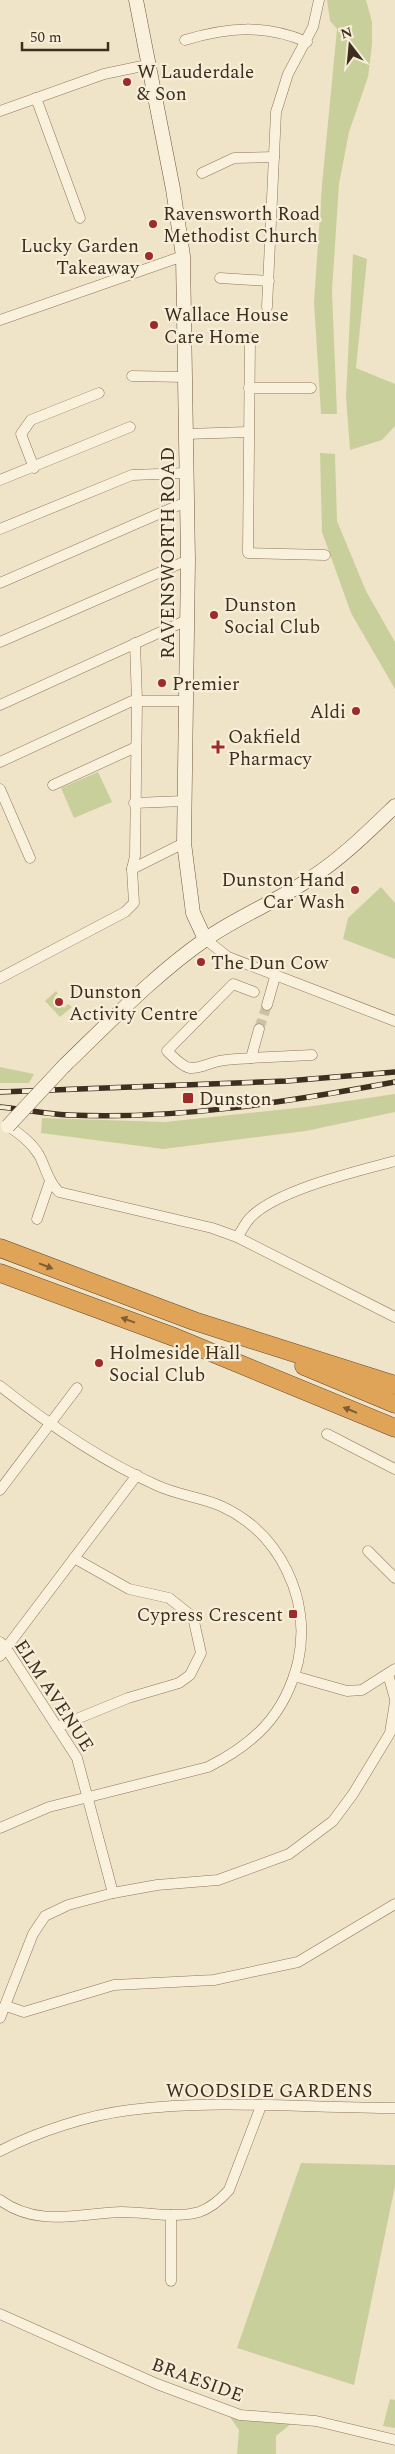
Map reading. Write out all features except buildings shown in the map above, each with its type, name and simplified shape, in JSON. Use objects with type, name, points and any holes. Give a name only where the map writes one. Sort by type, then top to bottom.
[{"type":"highway","points":[[0,1248],[206,1325],[395,1404]]},
{"type":"highway","points":[[0,1272],[174,1337],[395,1428]]},
{"type":"highway","points":[[206,1325],[395,1385]]},
{"type":"street","name":"RAVENSWORTH ROAD","points":[[136,0],[147,65],[173,189],[183,256],[188,560],[184,843],[193,913],[205,939]]},
{"type":"street","points":[[267,307],[274,156],[279,98],[288,74],[307,42],[313,27],[318,0]]},
{"type":"street","points":[[184,40],[211,32],[246,28],[278,32],[307,42]]},
{"type":"street","points":[[0,110],[104,74],[147,65]]},
{"type":"street","points":[[36,98],[80,218]]},
{"type":"street","points":[[202,173],[234,158],[274,156]]},
{"type":"street","points":[[0,320],[183,256]]},
{"type":"street","points":[[220,278],[269,281]]},
{"type":"street","points":[[250,338],[248,554],[324,555]]},
{"type":"street","points":[[132,376],[186,377]]},
{"type":"street","points":[[249,388],[311,388]]},
{"type":"street","points":[[34,468],[21,434],[31,420],[98,393]]},
{"type":"street","points":[[0,480],[34,468],[130,426]]},
{"type":"street","name":"RAVENSWORTH ROAD","points":[[186,434],[248,432]]},
{"type":"street","points":[[0,529],[132,475],[186,473]]},
{"type":"street","points":[[1,580],[186,502]]},
{"type":"street","points":[[0,642],[188,560]]},
{"type":"street","points":[[0,705],[187,620]]},
{"type":"street","points":[[0,978],[125,912],[134,903],[132,869],[135,856],[137,802],[135,643]]},
{"type":"street","points":[[0,762],[132,701],[185,700]]},
{"type":"street","points":[[53,785],[136,747]]},
{"type":"street","points":[[0,789],[30,858]]},
{"type":"street","points":[[137,802],[184,801]]},
{"type":"street","points":[[395,806],[326,868],[205,939],[138,995],[64,1066],[4,1130],[30,1142],[44,1165],[50,1181],[59,1192],[212,1228],[237,1237],[395,1317]]},
{"type":"street","points":[[132,869],[184,843]]},
{"type":"street","points":[[205,939],[228,958],[395,1021]]},
{"type":"street","points":[[267,1005],[275,977]]},
{"type":"street","points":[[254,992],[233,984],[167,1051],[181,1065],[192,1070],[220,1061],[312,1055]]},
{"type":"street","points":[[251,1058],[259,1029]]},
{"type":"street","points":[[237,1237],[251,1217],[274,1202],[310,1185],[395,1161]]},
{"type":"street","points":[[37,1219],[50,1181]]},
{"type":"street","points":[[0,1386],[49,1426],[136,1475],[157,1486],[220,1505],[244,1518],[266,1539],[280,1557],[292,1580],[301,1617],[301,1647],[294,1676],[283,1703],[270,1722],[253,1740],[232,1755],[208,1767],[88,1795],[49,1807],[0,1828]]},
{"type":"street","points":[[0,1490],[76,1388]]},
{"type":"street","points":[[327,1434],[395,1469]]},
{"type":"street","points":[[2,1649],[74,1558],[136,1475]]},
{"type":"street","points":[[368,1551],[395,1578]]},
{"type":"street","points":[[57,1727],[128,1698],[178,1683],[190,1675],[201,1653],[193,1617],[169,1598],[129,1589],[74,1558]]},
{"type":"street","name":"ELM AVENUE","points":[[2,1649],[77,1758],[113,1893]]},
{"type":"street","points":[[0,2018],[33,1934],[45,1916],[68,1905],[113,1893],[157,1885],[218,1880],[289,1854],[333,1821],[353,1794],[390,1733],[395,1700],[391,1671],[362,1690],[347,1691],[294,1676]]},
{"type":"street","points":[[6,2006],[24,2012],[114,1985],[214,1980],[298,1962],[395,1904]]},
{"type":"street","name":"WOODSIDE GARDENS","points":[[0,2151],[69,2124],[128,2110],[194,2104],[395,2108]]},
{"type":"street","points":[[0,2200],[14,2209],[52,2218],[122,2212],[170,2215],[201,2211],[220,2201],[229,2190],[260,2106]]},
{"type":"street","points":[[170,2215],[171,2280]]},
{"type":"street","name":"BRAESIDE","points":[[0,2314],[157,2384],[240,2415],[316,2421],[395,2440]]},
{"type":"green space","points":[[327,0],[366,0],[372,22],[372,45],[368,77],[349,132],[339,184],[332,291],[337,414],[321,414],[314,302],[322,185],[337,29],[330,21]]},
{"type":"green space","points":[[353,254],[367,259],[356,368],[395,384],[395,426],[382,440],[350,450],[346,397]]},
{"type":"green space","points":[[320,453],[335,454],[337,521],[366,591],[395,642],[395,689],[351,613],[322,532]]},
{"type":"green space","points":[[98,772],[112,802],[74,818],[61,788]]},
{"type":"green space","points":[[381,887],[395,903],[395,959],[343,939],[348,918]]},
{"type":"green space","points":[[56,991],[58,993],[54,997],[64,1008],[68,1004],[72,1007],[60,1017],[45,1001]]},
{"type":"green space","points":[[0,1067],[34,1074],[29,1083],[0,1083]]},
{"type":"green space","points":[[395,1094],[395,1112],[306,1131],[163,1149],[41,1133],[42,1118],[165,1122],[306,1107]]},
{"type":"green space","points":[[301,2163],[395,2165],[395,2186],[354,2385],[237,2348]]},
{"type":"green space","points":[[390,2399],[395,2400],[395,2428],[383,2426]]},
{"type":"green space","points":[[230,2417],[292,2423],[276,2436],[276,2454],[237,2454],[239,2430]]},
{"type":"tunnel","points":[[259,1029],[267,1005]]},
{"type":"railway","points":[[0,1092],[287,1081],[395,1072]]},
{"type":"railway","points":[[0,1107],[68,1115],[150,1115],[273,1103],[395,1082]]},
{"type":"place","name":"W Lauderdale & Son","points":[[127,82]]},
{"type":"place","name":"Ravensworth Road Methodist Church","points":[[153,224]]},
{"type":"place","name":"Lucky Garden Takeaway","points":[[149,256]]},
{"type":"place","name":"Wallace House Care Home","points":[[154,325]]},
{"type":"place","name":"Dunston Social Club","points":[[214,615]]},
{"type":"place","name":"Premier","points":[[162,683]]},
{"type":"place","name":"Aldi","points":[[356,711]]},
{"type":"place","name":"Oakfield Pharmacy","points":[[218,747]]},
{"type":"place","name":"Dunston Hand Car Wash","points":[[355,890]]},
{"type":"place","name":"The Dun Cow","points":[[201,962]]},
{"type":"place","name":"Dunston Activity Centre","points":[[59,1002]]},
{"type":"place","name":"Dunston","points":[[188,1098]]},
{"type":"place","name":"Holmeside Hall Social Club","points":[[99,1363]]},
{"type":"place","name":"Cypress Crescent","points":[[293,1614]]}]
